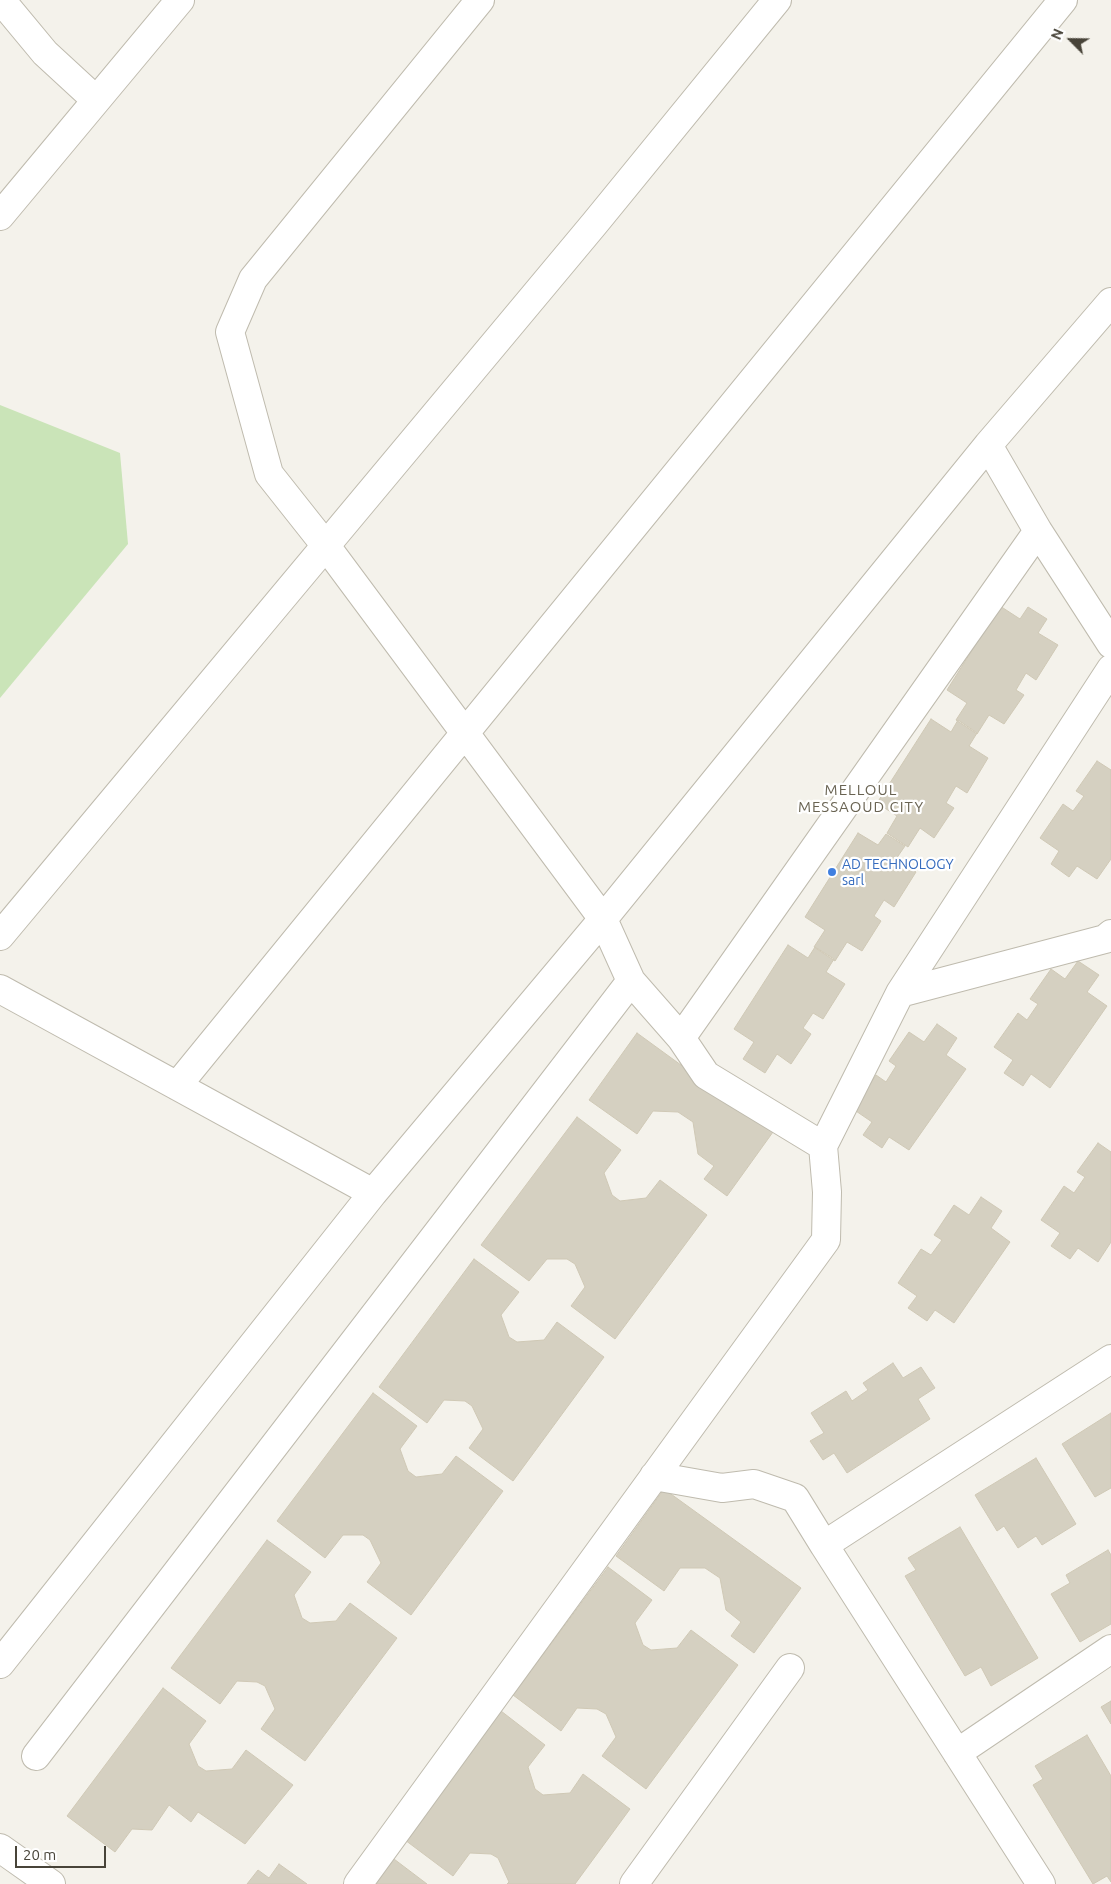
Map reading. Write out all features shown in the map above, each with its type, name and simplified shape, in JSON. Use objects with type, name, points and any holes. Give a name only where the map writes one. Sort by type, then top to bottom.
[{"type":"street","points":[[2,0],[46,53],[96,100]]},
{"type":"street","points":[[0,216],[180,0]]},
{"type":"street","points":[[480,0],[252,279],[230,332],[269,474],[326,546],[602,918],[631,981],[681,1038],[706,1075],[823,1146]]},
{"type":"street","points":[[0,936],[595,223],[777,0]]},
{"type":"street","points":[[177,1086],[1063,0]]},
{"type":"street","points":[[0,1664],[373,1193],[602,918],[988,445],[1111,302]]},
{"type":"street","points":[[988,445],[1038,532],[1111,644]]},
{"type":"street","points":[[681,1038],[1038,532]]},
{"type":"street","points":[[358,1884],[826,1240],[827,1192],[823,1146],[900,993],[1111,669]]},
{"type":"street","points":[[900,993],[1105,939],[1111,934]]},
{"type":"street","points":[[36,1756],[631,981]]},
{"type":"street","points":[[0,989],[373,1193]]},
{"type":"street","points":[[824,1545],[1111,1359]]},
{"type":"street","points":[[654,1476],[722,1488],[754,1484],[795,1498],[1041,1884]]},
{"type":"street","points":[[957,1753],[1111,1649]]},
{"type":"street","points":[[634,1884],[790,1668]]},
{"type":"street","points":[[0,1848],[51,1884]]},
{"type":"green space","points":[[0,405],[120,453],[128,544],[0,698]]},
{"type":"building","points":[[1000,606],[1020,619],[1028,607],[1047,619],[1038,633],[1058,645],[1036,680],[1026,673],[1016,690],[1024,695],[1004,724],[989,715],[977,734],[956,720],[967,703],[947,690]]},
{"type":"building","points":[[931,719],[951,732],[958,720],[977,733],[969,746],[988,758],[967,793],[956,786],[946,803],[954,808],[934,838],[920,828],[908,847],[887,833],[897,816],[877,803]]},
{"type":"building","points":[[1097,761],[1111,770],[1111,859],[1097,879],[1077,866],[1069,877],[1051,864],[1059,851],[1040,838],[1063,804],[1073,811],[1084,796],[1076,791]]},
{"type":"building","points":[[858,833],[878,845],[886,834],[905,846],[896,859],[916,872],[894,907],[884,900],[874,916],[881,921],[862,951],[847,942],[835,961],[814,947],[825,930],[805,917]]},
{"type":"building","points":[[788,945],[808,958],[815,947],[834,959],[826,972],[845,984],[823,1019],[813,1013],[803,1028],[811,1034],[791,1064],[777,1054],[765,1073],[743,1059],[754,1042],[734,1029]]},
{"type":"building","points":[[1078,961],[1099,975],[1087,992],[1107,1006],[1050,1088],[1031,1074],[1023,1086],[1004,1073],[1013,1060],[994,1047],[1018,1013],[1027,1020],[1038,1004],[1030,999],[1051,969],[1065,979]]},
{"type":"building","points":[[937,1024],[957,1038],[946,1055],[966,1069],[909,1150],[889,1137],[882,1148],[863,1135],[872,1122],[853,1109],[876,1075],[886,1082],[896,1066],[889,1061],[909,1032],[924,1042]]},
{"type":"building","points":[[637,1033],[773,1132],[727,1196],[704,1179],[714,1166],[698,1154],[693,1122],[678,1112],[653,1111],[637,1134],[589,1100]]},
{"type":"building","points":[[577,1117],[621,1150],[604,1173],[612,1195],[620,1201],[646,1198],[660,1180],[707,1215],[615,1339],[571,1306],[585,1287],[575,1264],[567,1259],[547,1259],[529,1281],[481,1245]]},
{"type":"building","points":[[1098,1143],[1111,1152],[1111,1242],[1098,1262],[1078,1248],[1070,1259],[1051,1246],[1060,1233],[1041,1220],[1064,1186],[1074,1193],[1085,1177],[1077,1172]]},
{"type":"building","points":[[981,1197],[1002,1211],[991,1228],[1010,1242],[954,1323],[935,1310],[927,1321],[908,1308],[917,1296],[898,1283],[921,1249],[931,1255],[942,1240],[934,1235],[954,1205],[969,1215]]},
{"type":"building","points":[[474,1259],[519,1292],[501,1315],[509,1337],[517,1342],[544,1340],[557,1322],[604,1357],[513,1481],[469,1448],[483,1429],[472,1406],[465,1401],[444,1400],[427,1423],[379,1387]]},
{"type":"building","points":[[893,1363],[903,1378],[921,1367],[935,1388],[918,1399],[930,1419],[847,1473],[834,1453],[823,1460],[810,1441],[824,1433],[811,1413],[846,1391],[852,1401],[868,1390],[863,1383]]},
{"type":"building","points":[[373,1393],[417,1426],[400,1449],[408,1471],[416,1477],[442,1474],[456,1456],[503,1491],[411,1615],[367,1582],[381,1563],[370,1540],[363,1535],[343,1535],[325,1558],[277,1521]]},
{"type":"building","points":[[1111,1413],[1111,1488],[1095,1497],[1062,1444]]},
{"type":"building","points":[[1036,1458],[1076,1524],[1042,1545],[1036,1536],[1018,1548],[1004,1526],[997,1531],[975,1495]]},
{"type":"building","points":[[664,1489],[801,1588],[754,1653],[731,1636],[741,1622],[726,1610],[720,1578],[705,1568],[680,1568],[664,1591],[616,1556]]},
{"type":"building","points":[[960,1527],[1038,1658],[991,1686],[981,1667],[965,1676],[905,1576],[916,1570],[908,1558]]},
{"type":"building","points":[[267,1540],[311,1572],[294,1595],[302,1618],[310,1623],[336,1621],[350,1603],[397,1638],[305,1761],[261,1729],[275,1709],[265,1686],[257,1682],[237,1681],[220,1704],[171,1668]]},
{"type":"building","points":[[1108,1550],[1111,1555],[1111,1624],[1080,1642],[1051,1594],[1070,1583],[1066,1575]]},
{"type":"building","points":[[608,1567],[652,1600],[635,1623],[643,1645],[651,1650],[677,1648],[691,1630],[738,1665],[646,1789],[602,1756],[616,1737],[606,1714],[597,1709],[577,1708],[561,1731],[513,1695]]},
{"type":"building","points":[[163,1688],[206,1721],[189,1744],[198,1766],[206,1771],[232,1769],[246,1750],[293,1785],[245,1844],[198,1812],[191,1822],[169,1805],[152,1830],[132,1829],[115,1852],[67,1816]]},
{"type":"building","points":[[1111,1701],[1111,1724],[1101,1707]]},
{"type":"building","points":[[501,1711],[545,1745],[528,1767],[535,1789],[543,1795],[570,1793],[583,1774],[630,1809],[575,1884],[507,1884],[509,1882],[498,1858],[491,1854],[470,1853],[453,1876],[405,1840]]},
{"type":"building","points":[[1087,1735],[1111,1776],[1111,1882],[1107,1876],[1093,1884],[1033,1785],[1043,1779],[1035,1766]]},
{"type":"building","points":[[390,1856],[427,1884],[369,1884]]},
{"type":"building","points":[[279,1864],[307,1884],[247,1884],[258,1870],[269,1878]]},
{"type":"place","name":"AD TECHNOLOGY sarl","points":[[832,872]]},
{"type":"district","name":"MELLOUL MESSAOUD CITY","points":[[861,798]]}]
